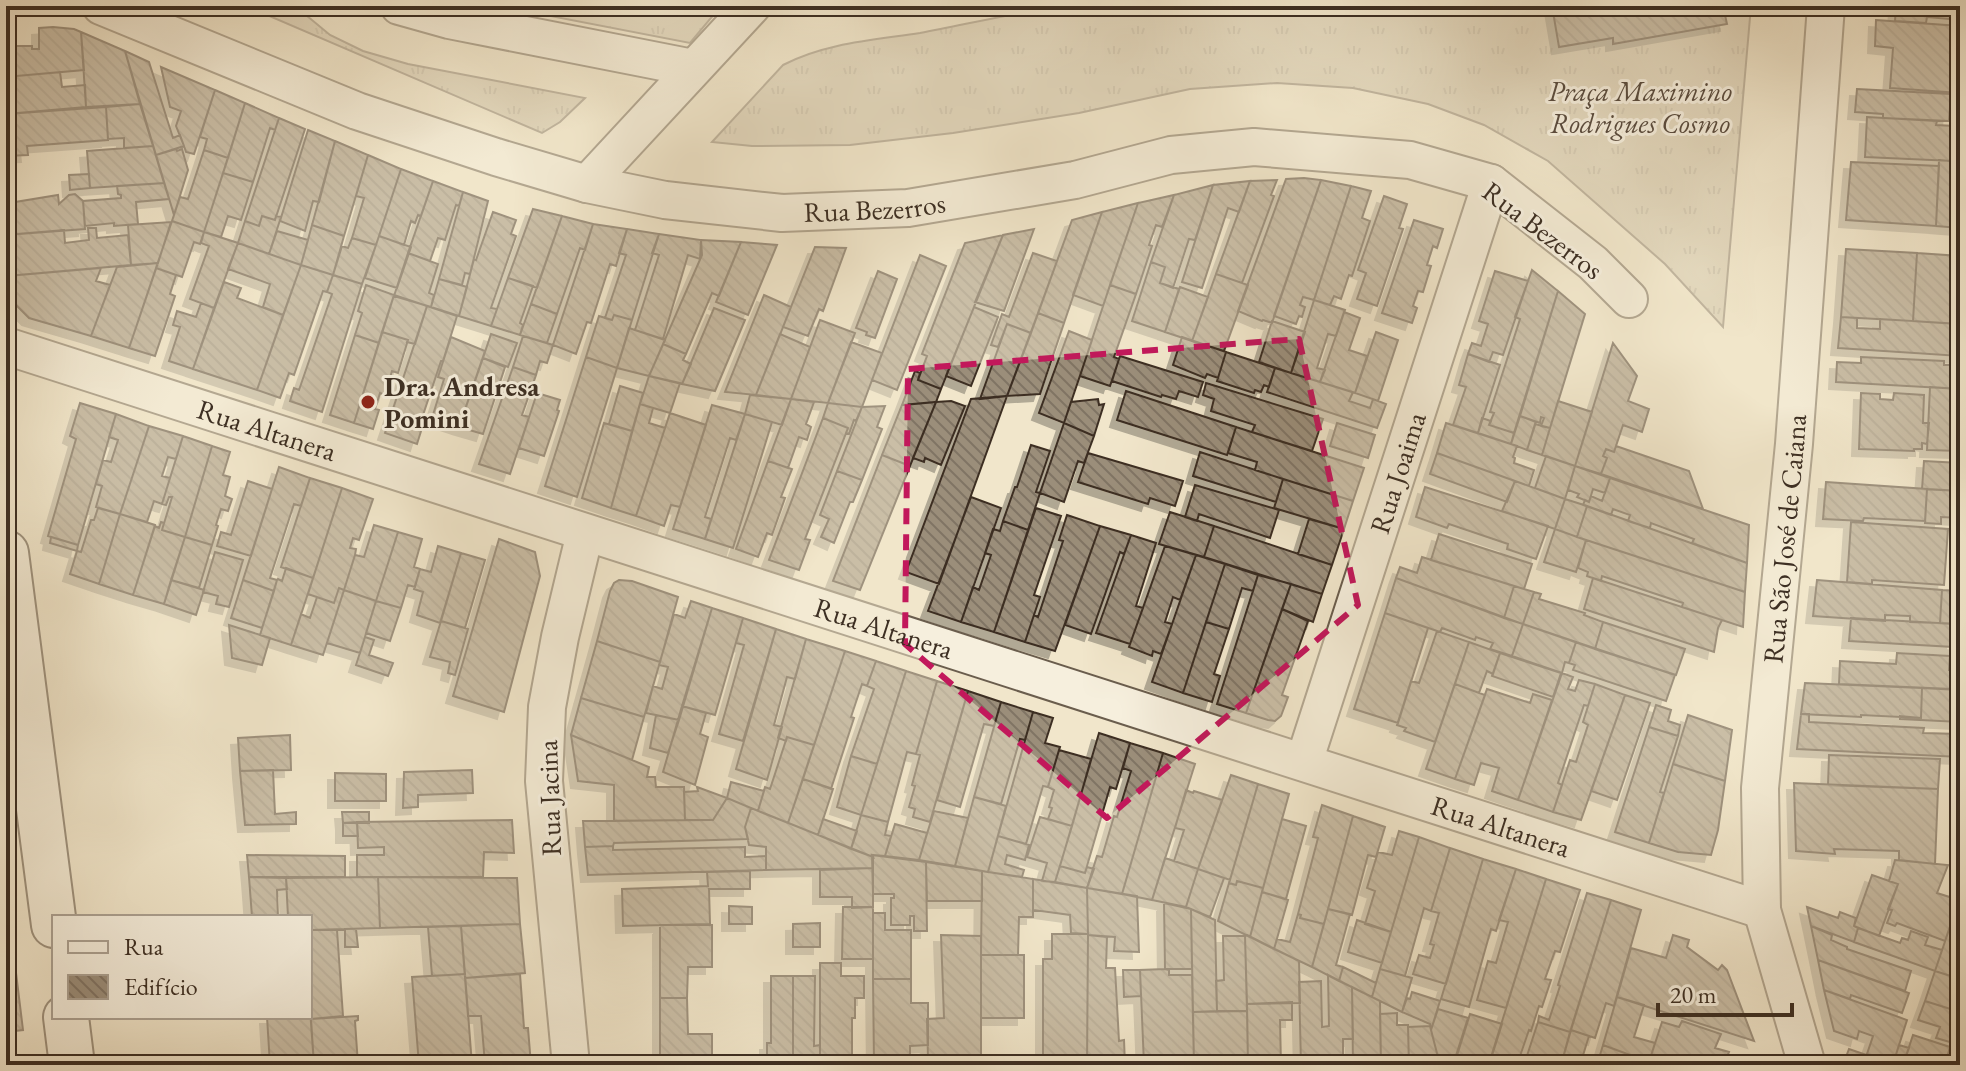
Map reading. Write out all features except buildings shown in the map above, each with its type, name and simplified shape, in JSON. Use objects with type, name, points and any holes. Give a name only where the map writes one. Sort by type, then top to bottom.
[{"type":"main road","points":[[6,553],[53,915]]},
{"type":"main road","points":[[66,1019],[72,1065]]},
{"type":"street","name":"Rua Bezerros","points":[[101,6],[357,111],[587,184],[665,200],[782,213],[908,208],[1075,180],[1171,155],[1254,147],[1410,160],[1491,183],[1593,263],[1629,299]]},
{"type":"street","points":[[399,6],[449,20],[693,68]]},
{"type":"street","name":"Rua São José de Caiana","points":[[1807,1065],[1762,910],[1760,788],[1794,444],[1826,6]]},
{"type":"street","points":[[587,184],[693,68],[758,8]]},
{"type":"street","name":"Rua Joaima","points":[[1304,762],[1491,183]]},
{"type":"street","name":"Rua Altanera","points":[[6,346],[1762,910]]},
{"type":"street","name":"Rua Jacina","points":[[571,1065],[544,781],[547,707],[585,533]]},
{"type":"highlighted area","points":[[1299,339],[1358,605],[1107,818],[905,644],[908,369]]},
{"type":"green space","points":[[246,6],[295,6],[330,35],[363,51],[408,64],[585,98],[560,122],[542,133]]},
{"type":"green space","points":[[499,6],[721,6],[690,43]]},
{"type":"green space","name":"Praça Maximino Rodrigues Cosmo","points":[[1058,6],[1751,6],[1723,327],[1665,264],[1548,161],[1484,125],[1428,104],[1353,88],[1277,83],[1190,89],[1079,113],[850,145],[752,146],[712,142],[783,65],[799,58],[850,43],[920,33]]},
{"type":"place","name":"Dra. Andresa Pomini","points":[[368,402]]}]
